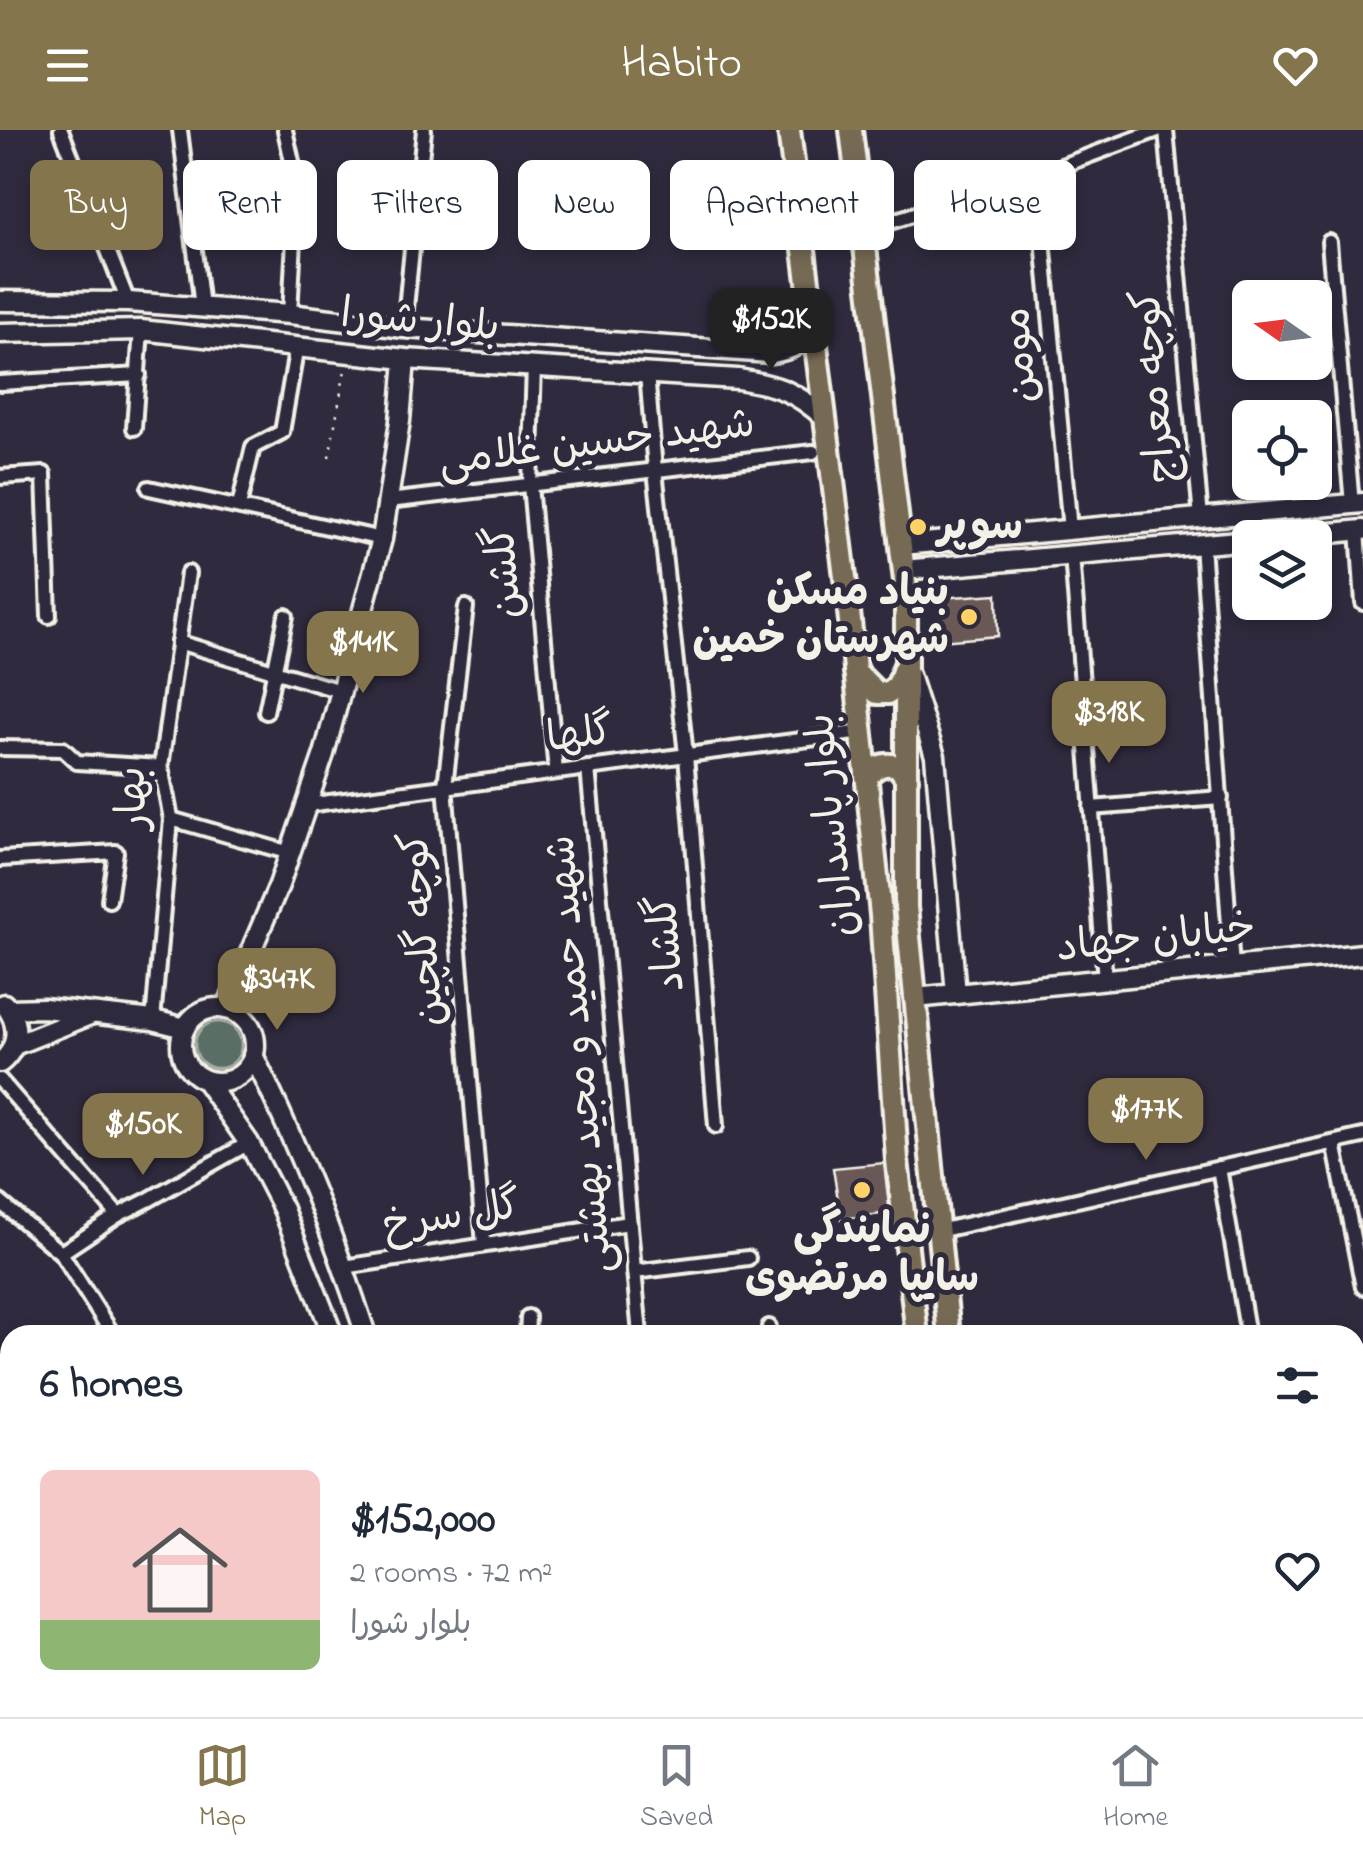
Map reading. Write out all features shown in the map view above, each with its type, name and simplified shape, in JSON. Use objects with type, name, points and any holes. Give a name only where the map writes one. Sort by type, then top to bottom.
[{"type":"main road","name":"بلوار پاسداران","points":[[789,130],[882,915],[898,1160],[916,1325]]},
{"type":"main road","name":"بلوار پاسداران","points":[[851,130],[854,160]]},
{"type":"main road","name":"بلوار پاسداران","points":[[864,250],[904,570],[906,906],[948,1325]]},
{"type":"main road","name":"بلوار شورا","points":[[0,301],[128,302],[290,314],[404,328],[772,353],[790,350],[804,341],[814,325]]},
{"type":"main road","name":"بلوار شورا","points":[[0,333],[140,330],[405,359],[738,379],[785,389],[825,418]]},
{"type":"main road","points":[[738,379],[747,372],[743,352]]},
{"type":"main road","points":[[226,1009],[279,885],[324,754],[382,538],[405,359]]},
{"type":"main road","points":[[902,545],[1358,503]]},
{"type":"main road","points":[[1332,533],[1360,530]]},
{"type":"main road","points":[[904,570],[1232,542]]},
{"type":"main road","points":[[855,671],[877,693],[889,693],[898,685],[907,664]]},
{"type":"main road","points":[[907,664],[936,756],[956,994]]},
{"type":"main road","points":[[866,776],[888,763],[898,766],[907,780]]},
{"type":"main road","name":"خیابان جهاد","points":[[915,998],[1363,954]]},
{"type":"main road","points":[[4,1005],[152,1020],[185,1028]]},
{"type":"main road","points":[[0,1063],[15,1045],[16,1026],[4,1005]]},
{"type":"main road","points":[[226,1009],[246,1021],[252,1032],[253,1055],[240,1075],[217,1082],[205,1080],[186,1064],[181,1040],[192,1018],[202,1011],[226,1009]]},
{"type":"main road","points":[[15,1045],[90,1015]]},
{"type":"main road","points":[[253,1055],[288,1126],[363,1325]]},
{"type":"main road","points":[[205,1080],[249,1143],[283,1209],[329,1325]]},
{"type":"street","points":[[61,130],[128,302]]},
{"type":"street","points":[[180,130],[202,307]]},
{"type":"street","points":[[285,130],[297,184],[290,314]]},
{"type":"street","points":[[404,328],[424,130]]},
{"type":"street","points":[[1076,160],[1158,130]]},
{"type":"street","name":"کوچه معراج","points":[[1166,130],[1200,518]]},
{"type":"street","points":[[1329,242],[1358,503]]},
{"type":"street","name":"مومن","points":[[1043,250],[1070,530]]},
{"type":"street","points":[[134,428],[140,330]]},
{"type":"street","points":[[239,506],[253,447],[282,432],[297,346]]},
{"type":"street","name":"گلشن","points":[[534,366],[530,485],[556,772]]},
{"type":"street","name":"گلشاد","points":[[647,374],[686,755],[716,1126]]},
{"type":"street","points":[[0,383],[138,375]]},
{"type":"street","name":"شهید حسین غلامی","points":[[388,502],[813,452]]},
{"type":"street","points":[[0,477],[44,474],[49,616]]},
{"type":"street","points":[[149,488],[382,538]]},
{"type":"street","points":[[1360,530],[1363,604]]},
{"type":"street","points":[[1202,544],[1232,967]]},
{"type":"street","points":[[1072,556],[1104,980]]},
{"type":"street","name":"بهار","points":[[152,1020],[171,819],[161,767],[188,574]]},
{"type":"street","name":"کوچه گلچین","points":[[466,607],[445,786],[484,1245]]},
{"type":"street","points":[[266,712],[286,616]]},
{"type":"street","points":[[178,642],[340,692]]},
{"type":"street","name":"گلها","points":[[306,805],[862,732]]},
{"type":"street","points":[[0,748],[62,749],[77,762],[161,767]]},
{"type":"street","name":"شهید حمید و مجید بهشتی","points":[[588,768],[639,1325]]},
{"type":"street","points":[[1091,808],[1220,798]]},
{"type":"street","points":[[171,819],[290,853]]},
{"type":"street","points":[[0,859],[116,852],[109,900]]},
{"type":"street","points":[[0,1080],[118,1214]]},
{"type":"street","points":[[938,1231],[1363,1136]]},
{"type":"street","points":[[1334,1142],[1363,1287]]},
{"type":"street","points":[[61,1253],[118,1214],[249,1143]]},
{"type":"street","points":[[1219,1168],[1246,1325]]},
{"type":"street","points":[[0,1202],[61,1253],[107,1325]]},
{"type":"street","name":"گل سرخ","points":[[344,1267],[630,1222]]},
{"type":"street","points":[[634,1272],[748,1258]]},
{"type":"street","points":[[528,1318],[528,1325]]},
{"type":"path","points":[[330,457],[348,353]]},
{"type":"green space","points":[[218,1022],[234,1029],[241,1045],[234,1061],[218,1068],[202,1061],[195,1045],[202,1029]]},
{"type":"building","name":"بنیاد مسکن شهرستان خمین","points":[[997,594],[998,636],[941,641],[939,598]]},
{"type":"building","name":"نمایندگی سایپا مرتضوی","points":[[884,1163],[890,1213],[841,1219],[833,1168]]},
{"type":"place","name":"سوپر","points":[[918,527]]},
{"type":"place","name":"بنیاد مسکن شهرستان خمین","points":[[969,617]]},
{"type":"place","name":"نمایندگی سایپا مرتضوی","points":[[862,1190]]}]
